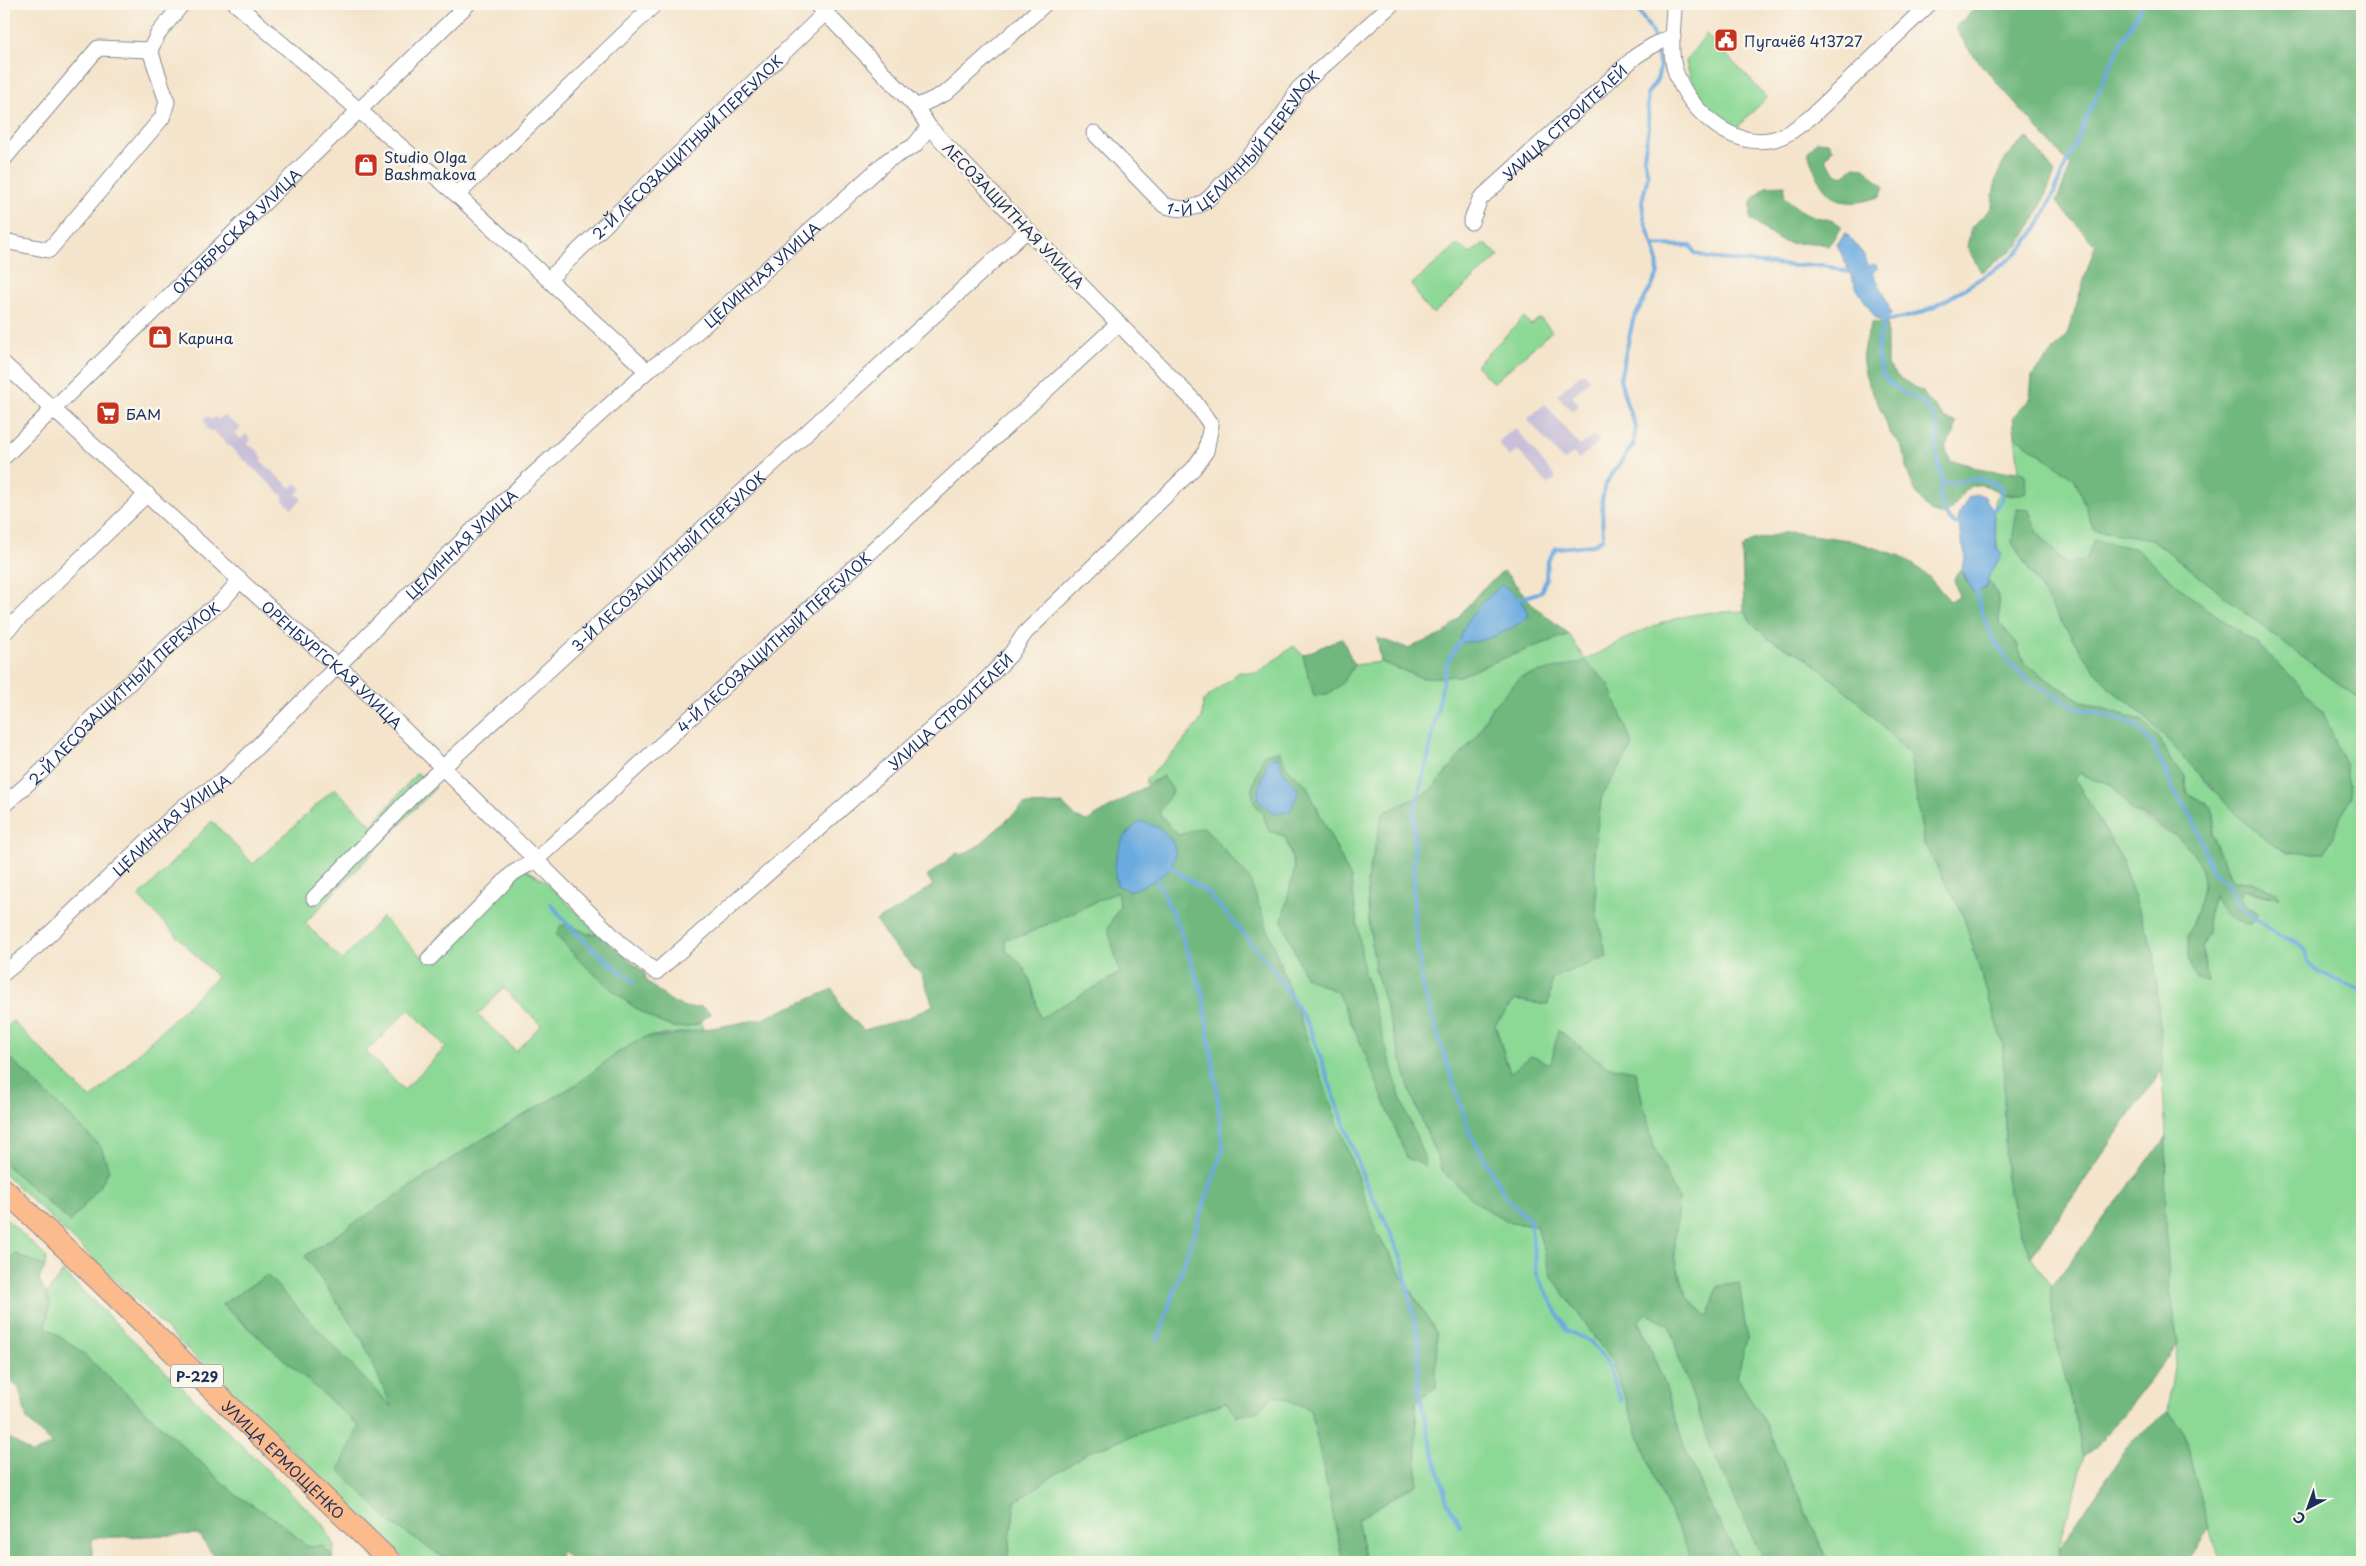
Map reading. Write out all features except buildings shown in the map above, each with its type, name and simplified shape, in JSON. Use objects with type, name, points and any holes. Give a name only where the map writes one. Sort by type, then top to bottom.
[{"type":"highway","name":"УЛИЦА ЕРМОЩЕНКО","points":[[4,1189],[391,1562]]},
{"type":"street","points":[[4,241],[49,250],[162,118],[167,102],[150,50],[158,34],[182,4]]},
{"type":"street","name":"ОКТЯБРЬСКАЯ УЛИЦА","points":[[4,457],[468,4]]},
{"type":"street","points":[[456,196],[655,4]]},
{"type":"street","points":[[916,107],[946,93],[1045,4]]},
{"type":"street","name":"1-Й ЦЕЛИННЫЙ ПЕРЕУЛОК","points":[[1094,133],[1164,204],[1175,209],[1187,209],[1204,203],[1242,165],[1290,106],[1298,89],[1392,4]]},
{"type":"street","points":[[1674,4],[1672,54],[1675,72],[1687,96],[1706,117],[1726,133],[1746,139],[1769,140],[1791,132],[1812,116],[1929,4]]},
{"type":"street","points":[[239,5],[549,279],[647,371]]},
{"type":"street","name":"ЛЕСОЗАЩИТНАЯ УЛИЦА","points":[[821,8],[916,107],[929,127],[1194,401],[1211,425]]},
{"type":"street","name":"2-Й ЛЕСОЗАЩИТНЫЙ ПЕРЕУЛОК","points":[[549,279],[821,8]]},
{"type":"street","name":"УЛИЦА СТРОИТЕЛЕЙ","points":[[1471,222],[1480,198],[1636,56],[1673,36]]},
{"type":"street","points":[[4,159],[98,48],[150,50]]},
{"type":"street","name":"ЦЕЛИННАЯ УЛИЦА","points":[[4,973],[36,947],[184,806],[225,779],[310,696],[337,664],[479,524],[647,371],[680,347],[888,160],[914,146],[929,127]]},
{"type":"street","name":"3-Й ЛЕСОЗАЩИТНЫЙ ПЕРЕУЛОК","points":[[314,898],[415,793],[1027,230]]},
{"type":"street","name":"4-Й ЛЕСОЗАЩИТНЫЙ ПЕРЕУЛОК","points":[[429,959],[513,873],[536,860],[1118,324]]},
{"type":"street","name":"ОРЕНБУРГСКАЯ УЛИЦА","points":[[4,364],[291,627],[337,664],[625,948],[656,972]]},
{"type":"street","name":"УЛИЦА СТРОИТЕЛЕЙ","points":[[656,972],[977,689],[1010,655],[1025,633],[1194,468],[1206,451],[1211,425]]},
{"type":"street","points":[[4,633],[147,494]]},
{"type":"street","name":"2-Й ЛЕСОЗАЩИТНЫЙ ПЕРЕУЛОК","points":[[4,805],[43,770],[93,716],[194,622],[221,602],[240,580]]},
{"type":"shaded area","points":[[1583,372],[1590,380],[1572,396],[1579,405],[1572,411],[1557,395]]},
{"type":"shaded area","points":[[1545,404],[1580,446],[1594,434],[1600,441],[1579,459],[1573,453],[1564,461],[1527,419]]},
{"type":"shaded area","points":[[223,415],[241,428],[235,434],[241,439],[246,434],[251,440],[247,444],[258,451],[263,458],[261,461],[291,488],[296,483],[302,489],[296,494],[302,499],[292,509],[282,499],[284,497],[212,430],[210,431],[205,427],[207,425],[203,421],[207,416],[212,420],[215,417],[218,420]]},
{"type":"shaded area","points":[[1515,428],[1556,478],[1548,485],[1518,450],[1509,457],[1498,442]]},
{"type":"green space","points":[[1986,4],[2362,4],[2362,23],[2359,27],[2362,30],[2362,700],[2298,654],[2152,539],[2094,530],[2075,479],[2015,436],[2013,416],[2030,399],[2032,376],[2067,335],[2095,245],[2056,202],[2071,166],[1971,53],[1955,27],[1976,8]]},
{"type":"green space","points":[[1706,34],[1767,97],[1736,129],[1704,100],[1689,72],[1686,61]]},
{"type":"green space","points":[[2028,138],[2055,173],[2035,219],[2019,245],[1981,272],[1967,247],[1971,228],[1992,207],[1997,177],[2006,159],[2019,144]]},
{"type":"green space","points":[[1817,141],[1828,142],[1832,149],[1825,160],[1837,174],[1844,176],[1854,167],[1865,168],[1884,187],[1880,196],[1865,201],[1852,202],[1841,201],[1832,196],[1818,178],[1808,152]]},
{"type":"green space","points":[[1785,185],[1784,196],[1797,208],[1813,216],[1832,221],[1842,227],[1828,246],[1816,243],[1787,243],[1781,241],[1751,220],[1751,202],[1766,186]]},
{"type":"green space","points":[[1484,243],[1499,256],[1433,314],[1422,303],[1412,284],[1458,244],[1470,254]]},
{"type":"green space","points":[[1524,317],[1531,325],[1540,318],[1552,331],[1493,383],[1476,365]]},
{"type":"green space","points":[[1887,322],[1887,364],[1898,377],[1922,392],[1945,419],[1956,422],[1954,434],[1945,447],[1951,462],[1967,463],[1977,469],[1997,472],[2019,471],[2025,475],[2026,492],[2008,495],[1985,486],[1972,486],[1963,492],[1949,512],[1940,515],[1934,513],[1923,503],[1908,474],[1903,450],[1888,430],[1884,416],[1864,371],[1864,348],[1872,323]]},
{"type":"green space","points":[[2015,436],[2075,479],[2094,530],[2152,539],[2298,654],[2362,700],[2362,1562],[2220,1562],[2209,1530],[2185,1434],[2167,1411],[2178,1343],[2169,1290],[2165,1212],[2166,1137],[2154,953],[2120,856],[2074,779],[2080,772],[2112,785],[2131,809],[2172,834],[2190,848],[2198,858],[2204,876],[2203,894],[2188,936],[2208,982],[2202,948],[2208,933],[2207,920],[2214,895],[2259,914],[2243,903],[2239,897],[2242,890],[2270,897],[2252,882],[2233,881],[2230,877],[2211,834],[2214,823],[2213,810],[2210,806],[2186,792],[2186,777],[2171,761],[2157,735],[2143,721],[2083,702],[2024,663],[2016,642],[1999,623],[1999,597],[1987,578],[1996,565],[1998,552],[1993,510],[1998,493],[2014,496],[2025,475],[2019,471]],"holes":[[[2029,510],[2036,531],[2066,564],[2086,560],[2193,599],[2253,641],[2288,673],[2323,712],[2351,796],[2339,820],[2211,789],[2189,761],[2128,701],[2111,690],[2086,659],[2012,542]]]},
{"type":"green space","points":[[2017,509],[2029,510],[2036,531],[2066,564],[2086,560],[2094,540],[2137,549],[2193,599],[2253,641],[2288,673],[2323,712],[2345,763],[2351,796],[2326,852],[2288,853],[2259,835],[2234,812],[2164,736],[2128,701],[2111,690],[2086,659],[2012,542]]},
{"type":"green space","points":[[1788,532],[1849,540],[1901,556],[1926,574],[1950,601],[1959,597],[1954,579],[1961,568],[1966,581],[1977,592],[1986,588],[1988,582],[1999,597],[1999,623],[2016,642],[2024,663],[2083,702],[2143,721],[2157,735],[2171,761],[2186,777],[2186,792],[2205,803],[2212,810],[2214,823],[2211,834],[2233,881],[2252,882],[2277,892],[2279,897],[2242,890],[2239,897],[2243,903],[2259,914],[2251,924],[2238,922],[2228,916],[2214,896],[2207,920],[2208,933],[2202,948],[2208,982],[2196,979],[2188,959],[2188,936],[2198,910],[2203,886],[2203,870],[2191,850],[2177,836],[2131,809],[2110,783],[2094,780],[2080,773],[2075,779],[2120,856],[2154,953],[2163,1068],[2031,1257],[2019,1230],[2006,1178],[2003,1044],[1962,912],[1924,844],[1910,755],[1858,701],[1806,657],[1768,639],[1752,623],[1744,611],[1742,549],[1750,541]]},
{"type":"green space","points":[[1504,571],[1534,606],[1569,634],[1460,676],[1422,678],[1381,662],[1377,638],[1408,648],[1444,634],[1482,589]]},
{"type":"green space","points":[[1744,611],[1752,623],[1768,639],[1806,657],[1858,701],[1910,755],[1924,844],[1962,912],[2003,1044],[2006,1178],[2019,1230],[2031,1257],[2051,1287],[2053,1325],[2084,1456],[2058,1550],[2061,1562],[1828,1562],[1765,1422],[1737,1377],[1747,1338],[1739,1283],[1708,1317],[1687,1297],[1674,1256],[1678,1199],[1654,1147],[1635,1072],[1606,1066],[1558,1030],[1551,1064],[1510,1073],[1495,1025],[1515,1000],[1548,1005],[1552,978],[1607,957],[1597,917],[1594,849],[1602,795],[1633,746],[1492,707],[1476,737],[1429,792],[1383,813],[1367,881],[1369,921],[1375,968],[1410,1091],[1443,1172],[1511,1223],[1537,1226],[1551,1275],[1612,1362],[1658,1487],[1693,1562],[1366,1562],[1357,1520],[1417,1483],[1416,1401],[1437,1334],[1379,1237],[1178,835],[1159,813],[1163,777],[1146,784],[1146,779],[1178,748],[1202,719],[1203,701],[1239,672],[1257,673],[1294,646],[1303,655],[1314,696],[1328,694],[1333,691],[1354,665],[1381,662],[1422,678],[1460,676],[1569,634],[1585,660],[1629,637],[1663,623],[1692,615]],"holes":[[[1286,768],[1306,785],[1351,879],[1364,972],[1400,1097],[1424,1157],[1362,1046],[1337,992],[1305,976],[1282,920],[1295,868],[1285,836],[1269,831],[1263,813]]]},
{"type":"green space","points":[[1342,638],[1354,665],[1343,682],[1334,690],[1314,696],[1303,655]]},
{"type":"green space","points":[[1585,661],[1609,684],[1633,746],[1602,795],[1594,849],[1597,917],[1607,957],[1552,978],[1548,1005],[1515,1000],[1495,1025],[1510,1073],[1531,1056],[1551,1064],[1558,1030],[1606,1066],[1635,1071],[1654,1147],[1678,1199],[1674,1256],[1687,1297],[1708,1317],[1718,1286],[1739,1283],[1747,1338],[1737,1377],[1765,1422],[1828,1562],[1764,1562],[1711,1448],[1678,1355],[1670,1324],[1647,1314],[1638,1321],[1664,1382],[1685,1449],[1714,1513],[1741,1562],[1693,1562],[1658,1487],[1612,1362],[1551,1275],[1537,1226],[1511,1223],[1479,1205],[1443,1172],[1410,1091],[1375,968],[1369,921],[1367,881],[1383,813],[1429,792],[1476,737],[1492,707],[1521,677]]},
{"type":"green space","points":[[1279,751],[1287,768],[1306,785],[1351,879],[1364,972],[1400,1097],[1424,1157],[1425,1166],[1407,1158],[1362,1046],[1337,992],[1305,977],[1282,920],[1295,868],[1285,836],[1269,831],[1263,814],[1254,803],[1252,788],[1264,754]]},
{"type":"green space","points":[[417,773],[436,787],[305,923],[342,960],[382,917],[421,956],[460,915],[463,917],[515,863],[544,880],[598,933],[588,935],[572,926],[556,935],[610,987],[626,1001],[657,1021],[678,1027],[701,1023],[703,1030],[644,1037],[616,1054],[577,1084],[473,1145],[305,1256],[362,1339],[393,1409],[267,1276],[222,1305],[360,1426],[392,1524],[455,1562],[409,1562],[4,1173],[4,1163],[70,1222],[99,1188],[109,1170],[101,1147],[4,1052],[4,1029],[13,1021],[91,1099],[217,977],[139,897],[212,821],[253,864],[335,788],[372,825]],"holes":[[[503,988],[541,1025],[516,1051],[478,1015]],[[409,1009],[446,1047],[404,1090],[366,1052]]]},
{"type":"green space","points":[[1163,776],[1173,790],[1159,813],[1178,835],[1204,827],[1249,878],[1379,1237],[1437,1334],[1436,1387],[1416,1401],[1417,1483],[1357,1520],[1366,1562],[1343,1562],[1311,1410],[1274,1394],[1259,1411],[1237,1416],[1226,1402],[1088,1452],[1015,1502],[1007,1562],[574,1562],[560,1550],[561,1562],[449,1561],[392,1524],[339,1470],[359,1426],[222,1304],[267,1275],[392,1408],[362,1339],[305,1256],[473,1145],[577,1084],[616,1054],[644,1037],[667,1036],[762,1019],[833,989],[841,1008],[864,1030],[908,1018],[933,1005],[922,975],[891,943],[876,921],[905,905],[933,885],[927,876],[957,853],[962,855],[979,845],[1024,805],[1063,804],[1077,818],[1087,821]],"holes":[[[1117,892],[1120,906],[1108,928],[1120,973],[1040,1018],[1030,980],[1021,964],[1006,951],[1005,939],[1024,935]]]},
{"type":"green space","points":[[1117,892],[1120,906],[1108,928],[1121,973],[1040,1018],[1030,980],[1021,964],[1006,951],[1005,939],[1024,935]]},
{"type":"green space","points":[[561,925],[572,926],[588,934],[598,933],[645,973],[646,981],[672,1001],[686,1007],[700,1006],[711,1013],[692,1026],[682,1028],[657,1021],[626,1001],[609,987],[566,946],[556,935]]},
{"type":"green space","points":[[4,1052],[101,1147],[109,1170],[99,1188],[70,1222],[4,1163]]},
{"type":"green space","points":[[2166,1137],[2168,1267],[2178,1344],[2098,1446],[2084,1456],[2053,1325],[2051,1287]]},
{"type":"green space","points":[[4,1216],[46,1257],[45,1267],[16,1254],[4,1260]]},
{"type":"green space","points":[[15,1254],[45,1267],[39,1279],[50,1303],[46,1327],[79,1350],[236,1495],[283,1524],[307,1547],[323,1546],[333,1557],[330,1562],[218,1562],[198,1534],[92,1538],[92,1562],[4,1562],[4,1434],[32,1454],[52,1444],[27,1420],[19,1388],[4,1376],[4,1260]]},
{"type":"green space","points":[[63,1272],[324,1525],[334,1546],[333,1557],[323,1546],[307,1547],[283,1524],[236,1495],[79,1350],[46,1327],[50,1303],[47,1293]]},
{"type":"green space","points":[[1647,1314],[1670,1324],[1700,1415],[1724,1474],[1764,1562],[1741,1562],[1714,1513],[1685,1449],[1664,1382],[1638,1320]]},
{"type":"green space","points":[[1274,1394],[1311,1409],[1343,1562],[1007,1562],[1015,1502],[1088,1452],[1226,1402],[1237,1416],[1259,1411]]},
{"type":"green space","points":[[2167,1411],[2185,1434],[2209,1530],[2187,1562],[2061,1562],[2058,1550],[2132,1441]]},
{"type":"water","points":[[1846,233],[1864,255],[1868,266],[1875,264],[1878,268],[1873,273],[1884,294],[1891,314],[1885,320],[1879,320],[1875,317],[1857,289],[1837,244]]},
{"type":"water","points":[[1978,494],[1984,496],[1993,510],[1997,548],[2002,555],[1990,573],[1986,588],[1977,592],[1972,591],[1961,568],[1966,557],[1961,540],[1958,516],[1968,498]]},
{"type":"water","points":[[1502,585],[1519,598],[1529,616],[1514,627],[1487,639],[1460,642],[1461,634],[1470,618],[1482,603]]},
{"type":"water","points":[[1278,756],[1283,771],[1299,791],[1290,811],[1276,813],[1272,812],[1259,800],[1258,791],[1268,759]]},
{"type":"water","points":[[1140,822],[1152,824],[1164,832],[1174,845],[1175,855],[1172,863],[1158,878],[1148,884],[1128,891],[1117,885],[1115,876],[1116,858],[1118,850],[1127,834]]},
{"type":"waterway","points":[[1637,4],[1639,12],[1654,39]]},
{"type":"waterway","points":[[1960,524],[1951,521],[1941,501],[1942,481],[1937,453],[1938,426],[1923,403],[1898,390],[1881,371],[1878,346],[1885,320],[1925,311],[1944,301],[2004,263],[2026,243],[2044,214],[2103,82],[2143,4]]},
{"type":"waterway","points":[[1518,599],[1541,592],[1546,579],[1547,562],[1556,548],[1593,545],[1603,538],[1602,499],[1606,483],[1633,445],[1636,428],[1620,379],[1633,320],[1658,274],[1657,258],[1644,218],[1642,201],[1648,176],[1644,156],[1649,128],[1647,94],[1657,80],[1660,68],[1656,49]]},
{"type":"waterway","points":[[1653,245],[1691,246],[1695,253],[1708,258],[1793,266],[1823,265],[1848,272]]},
{"type":"waterway","points":[[1942,481],[1952,484],[1976,479],[1995,484],[2000,487],[2002,498],[1999,505],[1993,510]]},
{"type":"waterway","points":[[1977,592],[1980,608],[1990,633],[2008,661],[2026,679],[2075,707],[2134,724],[2153,744],[2176,795],[2192,816],[2212,870],[2226,883],[2237,904],[2277,935],[2297,942],[2306,951],[2308,962],[2317,972],[2362,991]]},
{"type":"waterway","points":[[1460,642],[1447,662],[1428,758],[1414,812],[1414,918],[1423,989],[1469,1131],[1506,1197],[1530,1221],[1537,1274],[1567,1331],[1590,1341],[1608,1364],[1621,1400]]},
{"type":"waterway","points":[[1171,867],[1209,894],[1243,933],[1274,970],[1309,1026],[1365,1182],[1386,1222],[1403,1263],[1419,1343],[1418,1386],[1429,1437],[1447,1501],[1460,1526]]},
{"type":"waterway","points":[[1157,880],[1178,925],[1203,996],[1223,1149],[1158,1339]]},
{"type":"waterway","points":[[551,904],[560,916],[600,955],[634,982]]},
{"type":"place","name":"Пугачёв 413727","points":[[1726,40]]},
{"type":"place","name":"Studio Olga Bashmakova","points":[[366,165]]},
{"type":"place","name":"Карина","points":[[160,337]]},
{"type":"place","name":"БАМ","points":[[108,413]]}]
